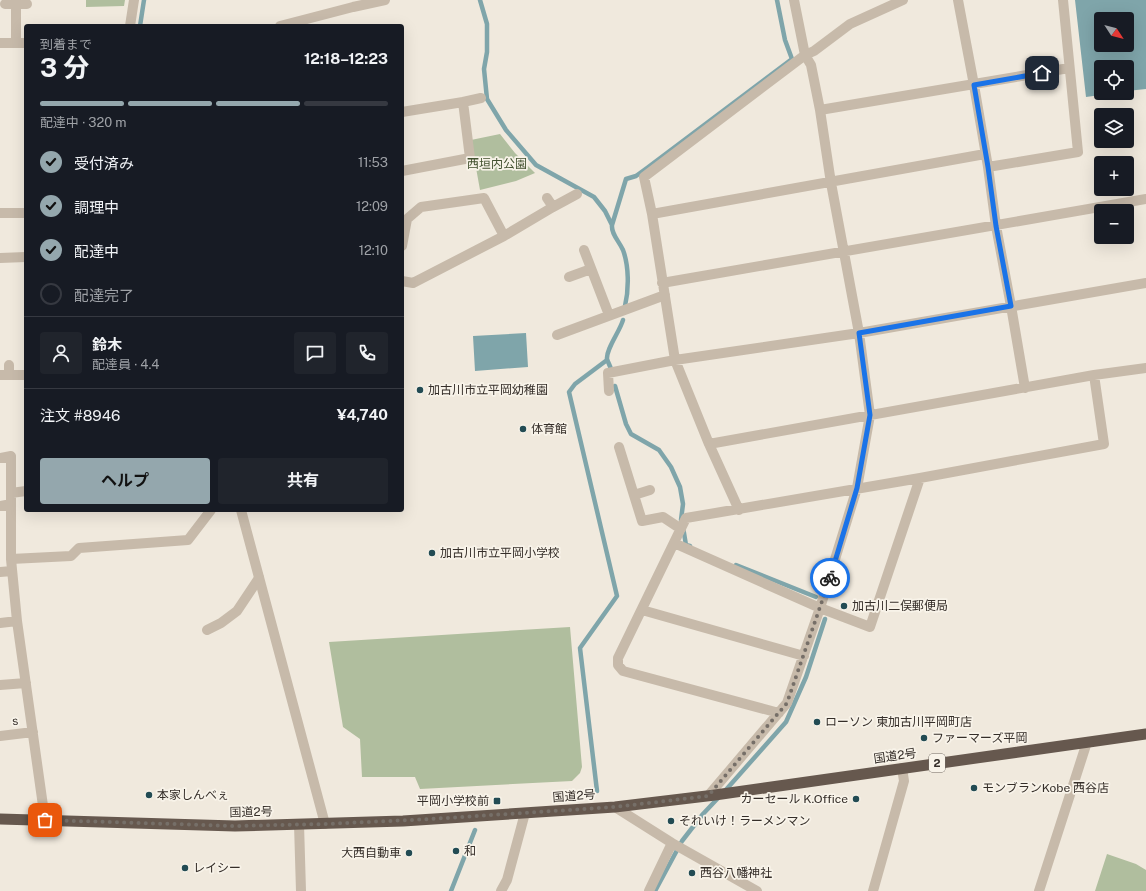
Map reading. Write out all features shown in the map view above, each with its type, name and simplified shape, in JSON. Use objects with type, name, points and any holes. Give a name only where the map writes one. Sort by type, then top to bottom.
[{"type":"highway","name":"国道2号","points":[[0,819],[235,826],[403,821],[615,807],[729,793],[1146,734]]},
{"type":"street","points":[[130,24],[134,0]]},
{"type":"street","points":[[288,24],[385,0]]},
{"type":"street","points":[[712,795],[787,703],[820,608],[857,488],[870,415],[859,333],[831,182],[820,110],[811,65],[805,55],[794,0]]},
{"type":"street","points":[[739,510],[709,444],[675,360],[652,214],[644,178],[805,55],[814,51],[850,24],[903,0]]},
{"type":"street","points":[[958,0],[974,85],[996,226],[1025,388]]},
{"type":"street","points":[[988,167],[1078,152],[1063,0]]},
{"type":"street","points":[[5,4],[27,4]]},
{"type":"street","points":[[0,43],[21,43],[16,4]]},
{"type":"street","points":[[820,110],[1069,68]]},
{"type":"street","points":[[404,112],[480,98]]},
{"type":"street","points":[[404,171],[470,158],[463,102]]},
{"type":"street","points":[[652,214],[985,154]]},
{"type":"street","points":[[404,281],[414,283],[504,236],[577,194]]},
{"type":"street","points":[[404,235],[407,219],[421,207],[484,198],[504,236]]},
{"type":"street","points":[[547,198],[553,207]]},
{"type":"street","points":[[662,283],[1146,199]]},
{"type":"street","points":[[0,213],[24,213]]},
{"type":"street","points":[[584,250],[609,315]]},
{"type":"street","points":[[0,258],[24,257]]},
{"type":"street","points":[[569,277],[591,269]]},
{"type":"street","points":[[609,391],[608,374],[675,360],[859,333],[1146,283]]},
{"type":"street","points":[[557,335],[665,295]]},
{"type":"street","points":[[709,444],[1094,375],[1146,368]]},
{"type":"street","points":[[6,372],[24,375]]},
{"type":"street","points":[[779,713],[623,671],[618,665],[618,658],[686,518],[920,478],[1104,444],[1094,375]]},
{"type":"street","points":[[619,447],[642,521],[662,516],[681,529]]},
{"type":"street","points":[[0,458],[11,456],[12,571],[17,621],[45,820]]},
{"type":"street","points":[[674,543],[820,608],[870,627],[920,478]]},
{"type":"street","points":[[634,495],[650,490]]},
{"type":"street","points":[[11,493],[24,491]]},
{"type":"street","points":[[0,506],[11,504]]},
{"type":"street","points":[[11,559],[71,556],[79,548],[188,540],[209,512]]},
{"type":"street","points":[[242,512],[325,824]]},
{"type":"street","points":[[0,572],[12,571]]},
{"type":"street","points":[[207,630],[221,623],[237,611],[259,578]]},
{"type":"street","points":[[642,610],[804,656]]},
{"type":"street","points":[[0,623],[17,621]]},
{"type":"street","points":[[0,685],[26,683]]},
{"type":"street","name":"s","points":[[0,736],[33,732]]},
{"type":"street","points":[[1039,891],[1087,742]]},
{"type":"street","points":[[872,891],[904,781],[902,768]]},
{"type":"street","points":[[615,807],[684,850],[757,891]]},
{"type":"street","points":[[501,891],[507,880],[525,813]]},
{"type":"street","points":[[299,824],[301,891]]},
{"type":"street","points":[[649,891],[673,843]]},
{"type":"green space","points":[[86,0],[125,0],[124,6],[86,7]]},
{"type":"green space","name":"西垣内公園","points":[[500,134],[515,153],[535,173],[516,181],[480,190],[471,140]]},
{"type":"green space","points":[[570,627],[582,767],[580,773],[572,781],[420,789],[415,777],[362,777],[360,739],[343,727],[329,642]]},
{"type":"green space","points":[[1107,854],[1136,864],[1146,870],[1146,891],[1095,891]]},
{"type":"water","points":[[1075,0],[1146,0],[1146,89],[1134,90],[1134,60],[1094,60],[1094,96],[1086,97]]},
{"type":"water","points":[[526,333],[528,367],[475,371],[473,336]]},
{"type":"waterway","points":[[140,24],[144,0]]},
{"type":"waterway","points":[[480,0],[487,24],[487,52],[484,69],[487,99],[506,130],[536,165],[594,197],[605,211],[612,225]]},
{"type":"waterway","points":[[625,306],[628,285],[625,256],[613,231],[612,225],[626,179],[636,176],[792,59],[785,40],[777,0]]},
{"type":"waterway","points":[[611,369],[607,355],[623,320]]},
{"type":"waterway","points":[[597,791],[580,648],[617,596],[569,392],[575,384],[607,360]]},
{"type":"waterway","points":[[615,386],[626,424],[631,434],[659,450],[671,467],[680,487],[683,504],[681,520]]},
{"type":"waterway","points":[[683,527],[686,545],[690,546]]},
{"type":"waterway","points":[[736,565],[816,597]]},
{"type":"waterway","points":[[724,792],[786,722],[806,677],[825,619]]},
{"type":"waterway","points":[[655,891],[682,841],[703,814],[719,797]]},
{"type":"waterway","points":[[451,891],[475,830]]},
{"type":"way so far","points":[[45,820],[235,826],[325,824],[403,821],[615,807],[708,796],[787,703],[830,578]]},
{"type":"place","name":"加古川市立平岡幼稚園","points":[[420,390]]},
{"type":"place","name":"体育館","points":[[523,429]]},
{"type":"place","name":"加古川市立平岡小学校","points":[[432,553]]},
{"type":"place","name":"加古川二俣郵便局","points":[[844,606]]},
{"type":"place","name":"ローソン 東加古川平岡町店","points":[[817,722]]},
{"type":"place","name":"ファーマーズ平岡","points":[[924,738]]},
{"type":"place","name":"モンブランKobe 西谷店","points":[[974,788]]},
{"type":"place","name":"本家しんべぇ","points":[[149,795]]},
{"type":"place","name":"カーセール K.Office","points":[[856,799]]},
{"type":"place","name":"平岡小学校前","points":[[497,801]]},
{"type":"place","name":"それいけ！ラーメンマン","points":[[671,821]]},
{"type":"place","name":"和","points":[[456,851]]},
{"type":"place","name":"大西自動車","points":[[409,853]]},
{"type":"place","name":"レイシー","points":[[185,868]]},
{"type":"place","name":"西谷八幡神社","points":[[692,873]]},
{"type":"route","points":[[830,578],[857,488],[870,415],[859,333],[1011,306],[996,226],[974,85],[1042,73]]}]
